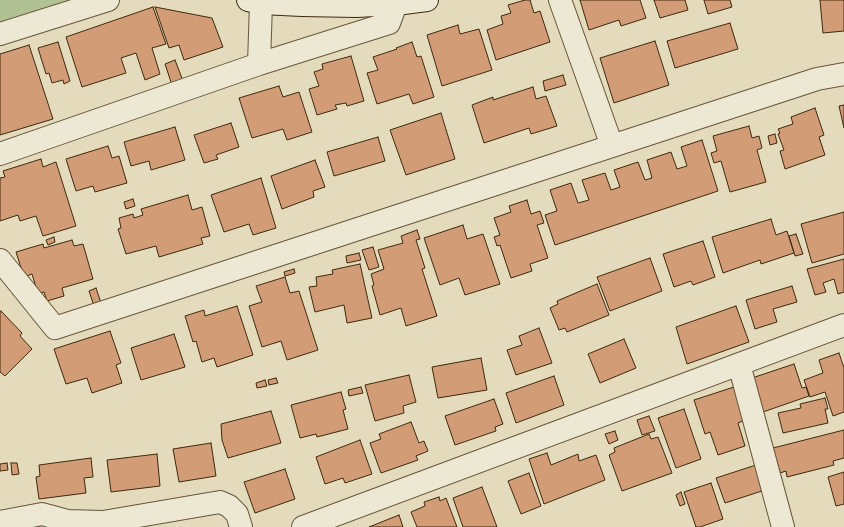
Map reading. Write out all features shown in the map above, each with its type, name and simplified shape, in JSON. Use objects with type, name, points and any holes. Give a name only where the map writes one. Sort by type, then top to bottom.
[{"type":"street","points":[[0,34],[108,0]]},
{"type":"street","points":[[259,64],[254,1],[310,5],[396,4],[427,0]]},
{"type":"street","points":[[560,0],[612,146]]},
{"type":"street","points":[[0,154],[259,64],[389,23],[396,4]]},
{"type":"street","points":[[0,260],[55,328],[817,79],[844,74]]},
{"type":"street","points":[[303,527],[844,325]]},
{"type":"street","points":[[739,364],[783,527]]},
{"type":"street","points":[[0,522],[42,514],[68,521],[103,522],[220,502],[229,506],[236,514],[241,527]]},
{"type":"green space","points":[[0,0],[85,0],[0,26]]},
{"type":"building","points":[[530,0],[534,13],[540,11],[550,42],[496,60],[487,30],[503,24],[501,16],[511,13],[508,5]]},
{"type":"building","points":[[580,0],[640,0],[646,18],[621,26],[619,20],[589,30]]},
{"type":"building","points":[[654,0],[685,0],[688,10],[660,18]]},
{"type":"building","points":[[704,0],[730,0],[732,7],[708,14]]},
{"type":"building","points":[[820,0],[844,0],[844,31],[823,33]]},
{"type":"building","points":[[153,7],[166,44],[152,48],[160,74],[145,80],[136,53],[121,58],[126,73],[82,87],[66,37]]},
{"type":"building","points":[[155,7],[212,18],[223,47],[184,60],[179,45],[169,48]]},
{"type":"building","points":[[730,23],[738,49],[675,68],[667,41]]},
{"type":"building","points":[[458,25],[460,34],[479,29],[492,70],[442,86],[427,35]]},
{"type":"building","points":[[655,41],[669,85],[614,103],[600,58]]},
{"type":"building","points":[[58,42],[70,81],[64,84],[63,80],[52,83],[49,73],[46,74],[38,48]]},
{"type":"building","points":[[412,42],[417,57],[421,56],[434,97],[413,104],[409,94],[377,104],[367,73],[378,70],[373,57]]},
{"type":"building","points":[[29,45],[53,119],[0,135],[0,54]]},
{"type":"building","points":[[351,56],[364,101],[347,106],[346,103],[335,105],[337,109],[317,115],[309,89],[319,86],[314,72],[323,69],[322,64]]},
{"type":"building","points":[[175,60],[183,81],[172,85],[165,64]]},
{"type":"building","points":[[563,75],[566,85],[545,91],[543,81]]},
{"type":"building","points":[[279,86],[283,97],[299,92],[312,132],[287,140],[283,129],[252,138],[239,98]]},
{"type":"building","points":[[533,87],[536,99],[546,96],[557,126],[531,134],[529,128],[484,143],[472,105],[493,97],[493,100]]},
{"type":"building","points":[[844,105],[844,128],[839,106]]},
{"type":"building","points":[[815,108],[824,135],[819,137],[825,155],[785,169],[780,151],[784,150],[778,134],[780,133],[778,129],[793,124],[791,117]]},
{"type":"building","points":[[441,113],[455,159],[406,175],[390,130]]},
{"type":"building","points":[[231,123],[239,147],[216,155],[218,159],[204,163],[194,135]]},
{"type":"building","points":[[749,126],[752,138],[759,136],[762,148],[757,150],[766,182],[730,192],[721,161],[714,163],[711,153],[717,151],[713,136]]},
{"type":"building","points":[[175,127],[185,160],[151,170],[149,161],[131,166],[124,142]]},
{"type":"building","points":[[775,134],[777,143],[770,145],[768,136]]},
{"type":"building","points":[[378,137],[385,161],[334,176],[327,152]]},
{"type":"building","points":[[702,140],[718,191],[555,245],[545,215],[557,211],[550,190],[571,183],[578,203],[589,200],[582,180],[605,173],[611,190],[620,187],[614,170],[638,162],[645,180],[652,178],[647,160],[671,152],[677,169],[687,166],[681,147]]},
{"type":"building","points":[[108,146],[112,158],[119,156],[127,183],[95,192],[93,186],[76,191],[66,159]]},
{"type":"building","points":[[41,159],[43,167],[56,162],[76,226],[43,236],[36,216],[20,221],[18,215],[0,221],[0,178],[5,177],[3,171]]},
{"type":"building","points":[[315,160],[325,187],[313,191],[314,197],[282,209],[271,176]]},
{"type":"building","points":[[261,178],[276,228],[253,235],[249,224],[224,232],[211,195]]},
{"type":"building","points":[[188,195],[192,210],[202,207],[210,236],[201,238],[203,244],[159,257],[156,246],[126,254],[118,229],[121,228],[119,218],[133,214],[134,218],[143,215],[141,209]]},
{"type":"building","points":[[133,199],[135,206],[126,209],[124,202]]},
{"type":"building","points":[[527,200],[531,214],[540,211],[544,223],[537,225],[548,258],[530,264],[532,271],[511,278],[500,245],[497,246],[494,237],[500,235],[494,218],[511,212],[509,206]]},
{"type":"building","points":[[844,212],[844,254],[812,263],[801,224]]},
{"type":"building","points":[[771,219],[776,235],[787,231],[794,253],[761,264],[760,260],[723,273],[712,237]]},
{"type":"building","points":[[463,225],[467,239],[483,234],[500,284],[465,295],[459,278],[440,285],[424,238]]},
{"type":"building","points":[[417,230],[420,239],[416,240],[425,268],[422,269],[437,316],[406,326],[401,308],[380,315],[372,286],[374,285],[371,274],[384,269],[378,250],[403,243],[401,236]]},
{"type":"building","points":[[796,234],[803,254],[795,256],[789,236]]},
{"type":"building","points":[[54,237],[55,242],[48,245],[46,240]]},
{"type":"building","points":[[72,240],[74,246],[83,244],[93,279],[62,288],[64,296],[47,301],[44,292],[38,294],[32,274],[24,277],[16,252],[43,244],[44,248]]},
{"type":"building","points":[[703,241],[715,277],[693,285],[691,281],[674,287],[663,254]]},
{"type":"building","points":[[373,247],[379,267],[369,270],[362,250]]},
{"type":"building","points":[[359,253],[361,260],[347,263],[346,256]]},
{"type":"building","points":[[650,258],[662,291],[610,311],[597,277]]},
{"type":"building","points":[[844,259],[844,292],[838,294],[834,279],[823,283],[826,292],[815,295],[807,269]]},
{"type":"building","points":[[360,264],[372,318],[347,323],[344,305],[315,312],[309,287],[317,286],[316,277],[333,274],[332,270]]},
{"type":"building","points":[[294,269],[295,273],[285,276],[284,272]]},
{"type":"building","points":[[285,277],[290,293],[299,291],[318,350],[287,360],[281,341],[262,347],[249,306],[262,302],[256,286]]},
{"type":"building","points":[[597,284],[609,315],[567,332],[565,328],[559,330],[550,308],[558,304],[557,301]]},
{"type":"building","points":[[792,286],[797,302],[773,309],[777,322],[755,329],[746,300]]},
{"type":"building","points":[[96,288],[102,306],[95,309],[89,291]]},
{"type":"building","points":[[237,306],[253,355],[217,367],[214,358],[202,362],[196,341],[193,342],[185,316],[204,310],[205,316]]},
{"type":"building","points":[[736,306],[749,342],[687,364],[676,327]]},
{"type":"building","points":[[1,311],[22,333],[20,336],[32,349],[5,376],[0,372]]},
{"type":"building","points":[[539,328],[552,363],[516,375],[507,350],[522,345],[519,336]]},
{"type":"building","points":[[110,331],[121,363],[116,365],[122,383],[92,393],[87,378],[66,384],[54,349]]},
{"type":"building","points":[[174,334],[185,367],[141,380],[131,348]]},
{"type":"building","points":[[624,339],[636,368],[600,383],[588,354]]},
{"type":"building","points":[[839,353],[844,368],[844,412],[833,416],[825,392],[810,397],[804,380],[823,373],[819,360]]},
{"type":"building","points":[[481,358],[487,390],[438,398],[432,367]]},
{"type":"building","points":[[794,364],[802,388],[806,387],[809,396],[760,413],[749,379]]},
{"type":"building","points":[[409,375],[416,402],[403,406],[404,413],[375,421],[365,385]]},
{"type":"building","points":[[554,376],[564,405],[516,423],[506,393]]},
{"type":"building","points":[[276,378],[278,383],[269,385],[268,380]]},
{"type":"building","points":[[265,380],[267,386],[257,388],[256,383]]},
{"type":"building","points":[[361,387],[363,393],[349,396],[348,390]]},
{"type":"building","points":[[734,387],[745,420],[738,423],[745,446],[718,455],[710,432],[705,434],[694,400]]},
{"type":"building","points":[[341,392],[346,409],[343,410],[348,429],[317,437],[316,434],[300,438],[291,405]]},
{"type":"building","points":[[825,398],[828,409],[825,409],[828,423],[783,433],[778,413],[801,408],[800,404]]},
{"type":"building","points":[[494,399],[503,424],[495,427],[496,431],[455,445],[445,416]]},
{"type":"building","points":[[684,409],[701,459],[676,468],[658,418]]},
{"type":"building","points":[[271,411],[281,443],[228,458],[222,440],[221,424]]},
{"type":"building","points":[[649,416],[655,431],[642,435],[637,420]]},
{"type":"building","points":[[411,422],[419,443],[424,441],[428,451],[416,456],[418,460],[381,473],[370,443],[381,439],[379,434]]},
{"type":"building","points":[[844,430],[844,458],[833,461],[834,465],[787,477],[786,471],[780,473],[773,448]]},
{"type":"building","points":[[615,431],[618,440],[609,444],[605,434]]},
{"type":"building","points":[[649,434],[651,439],[658,437],[672,473],[622,491],[609,455],[615,452],[614,448]]},
{"type":"building","points":[[360,440],[372,474],[345,483],[343,478],[325,484],[316,457]]},
{"type":"building","points":[[211,443],[216,476],[179,482],[173,449]]},
{"type":"building","points":[[547,453],[551,465],[578,454],[579,461],[596,455],[605,480],[544,504],[529,459]]},
{"type":"building","points":[[157,454],[160,486],[111,492],[107,460]]},
{"type":"building","points":[[91,458],[93,477],[84,478],[86,493],[39,499],[36,477],[40,476],[39,465]]},
{"type":"building","points":[[7,463],[8,470],[0,471],[0,464]]},
{"type":"building","points":[[11,463],[17,463],[19,474],[12,475]]},
{"type":"building","points":[[756,465],[765,490],[725,503],[716,478]]},
{"type":"building","points":[[285,469],[295,499],[255,513],[244,482]]},
{"type":"building","points":[[844,472],[844,504],[836,506],[828,477]]},
{"type":"building","points":[[529,473],[541,506],[521,514],[508,481]]},
{"type":"building","points":[[711,483],[723,519],[696,527],[684,492]]},
{"type":"building","points":[[482,487],[497,527],[463,527],[453,498]]},
{"type":"building","points":[[681,492],[685,504],[680,506],[676,495]]},
{"type":"building","points":[[439,497],[440,501],[446,498],[457,527],[417,527],[411,512],[425,506],[424,502]]},
{"type":"building","points":[[399,515],[403,527],[369,527]]}]
